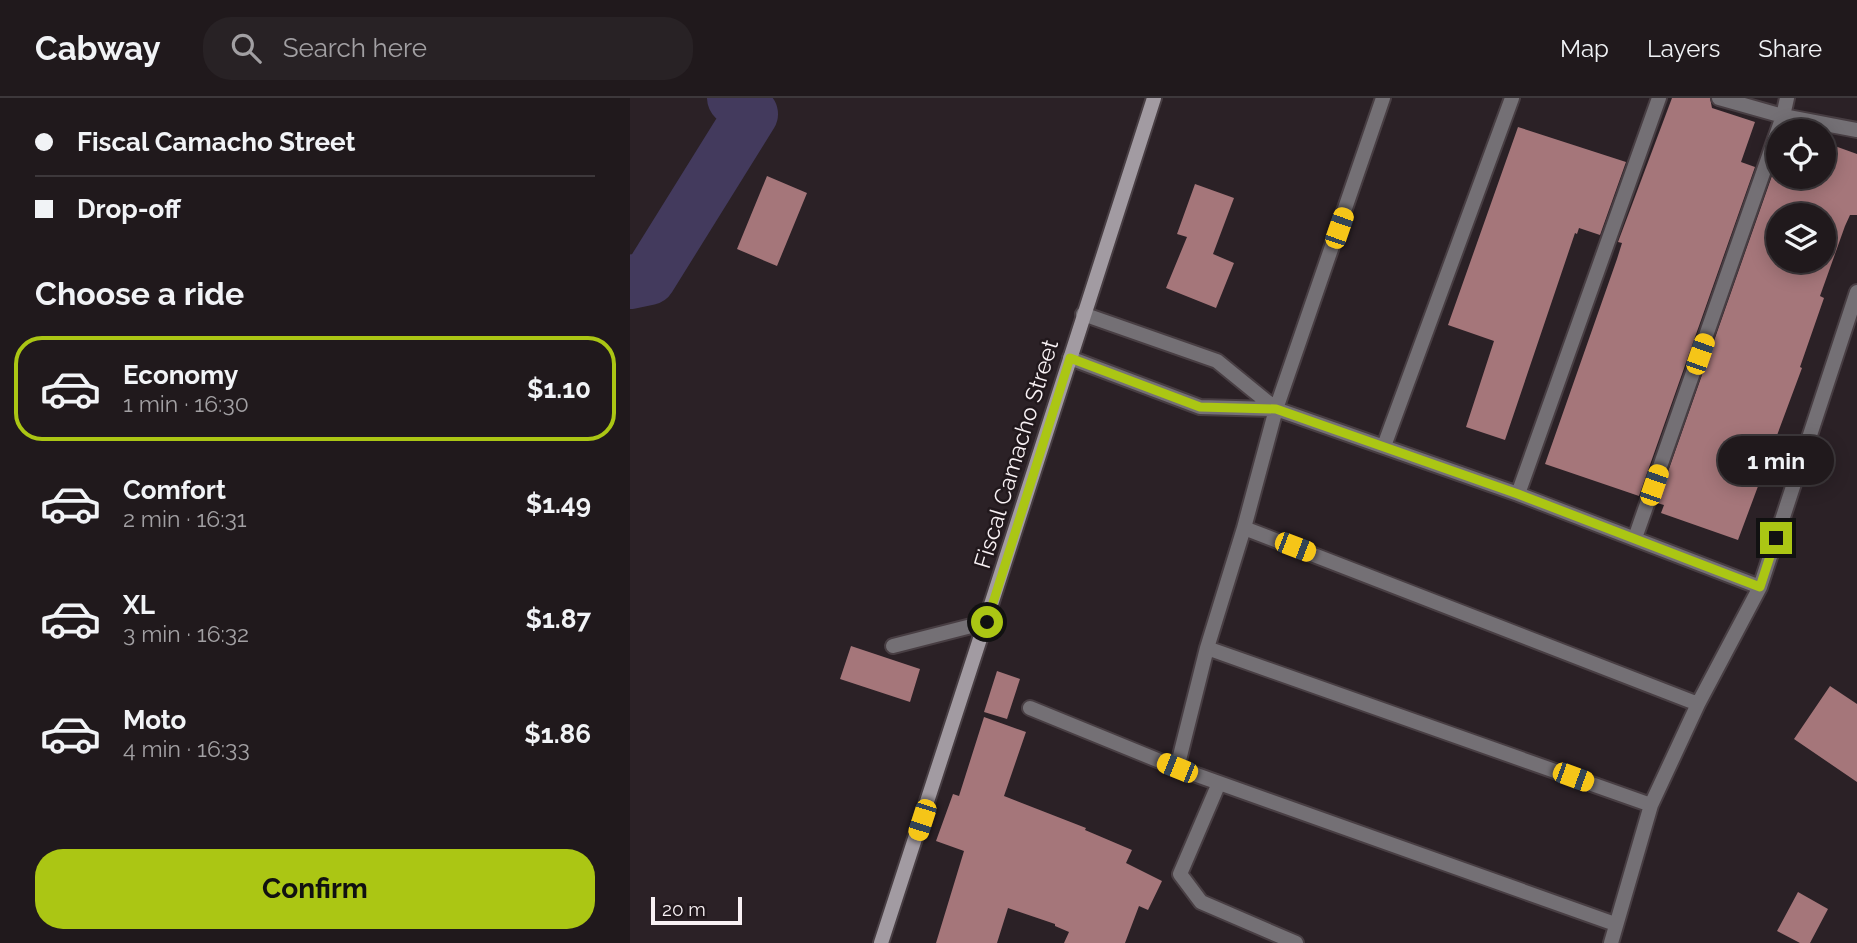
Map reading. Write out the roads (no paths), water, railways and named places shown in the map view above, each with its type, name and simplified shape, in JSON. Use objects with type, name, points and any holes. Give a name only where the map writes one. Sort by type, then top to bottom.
[{"type":"street","name":"Fiscal Camacho Street","points":[[881,943],[987,622],[1154,98]]},
{"type":"street","points":[[1177,768],[1207,648],[1244,528],[1276,409],[1383,98]]},
{"type":"street","points":[[1384,446],[1512,98]]},
{"type":"street","points":[[1518,494],[1659,98]]},
{"type":"street","points":[[1719,98],[1783,116],[1857,130]]},
{"type":"street","points":[[1635,538],[1787,98]]},
{"type":"street","points":[[1611,943],[1651,805],[1698,704],[1760,587],[1857,292]]},
{"type":"street","points":[[1083,314],[1217,361],[1276,409]]},
{"type":"street","points":[[1070,358],[1200,407],[1276,409],[1518,494],[1760,587]]},
{"type":"street","points":[[1244,528],[1698,704]]},
{"type":"street","points":[[893,646],[987,622]]},
{"type":"street","points":[[1207,648],[1651,805]]},
{"type":"street","points":[[1030,708],[1177,768],[1615,924]]},
{"type":"street","points":[[1219,783],[1180,874],[1201,902],[1296,943]]},
{"type":"waterway","points":[[630,282],[649,278],[751,114],[734,98]]}]
